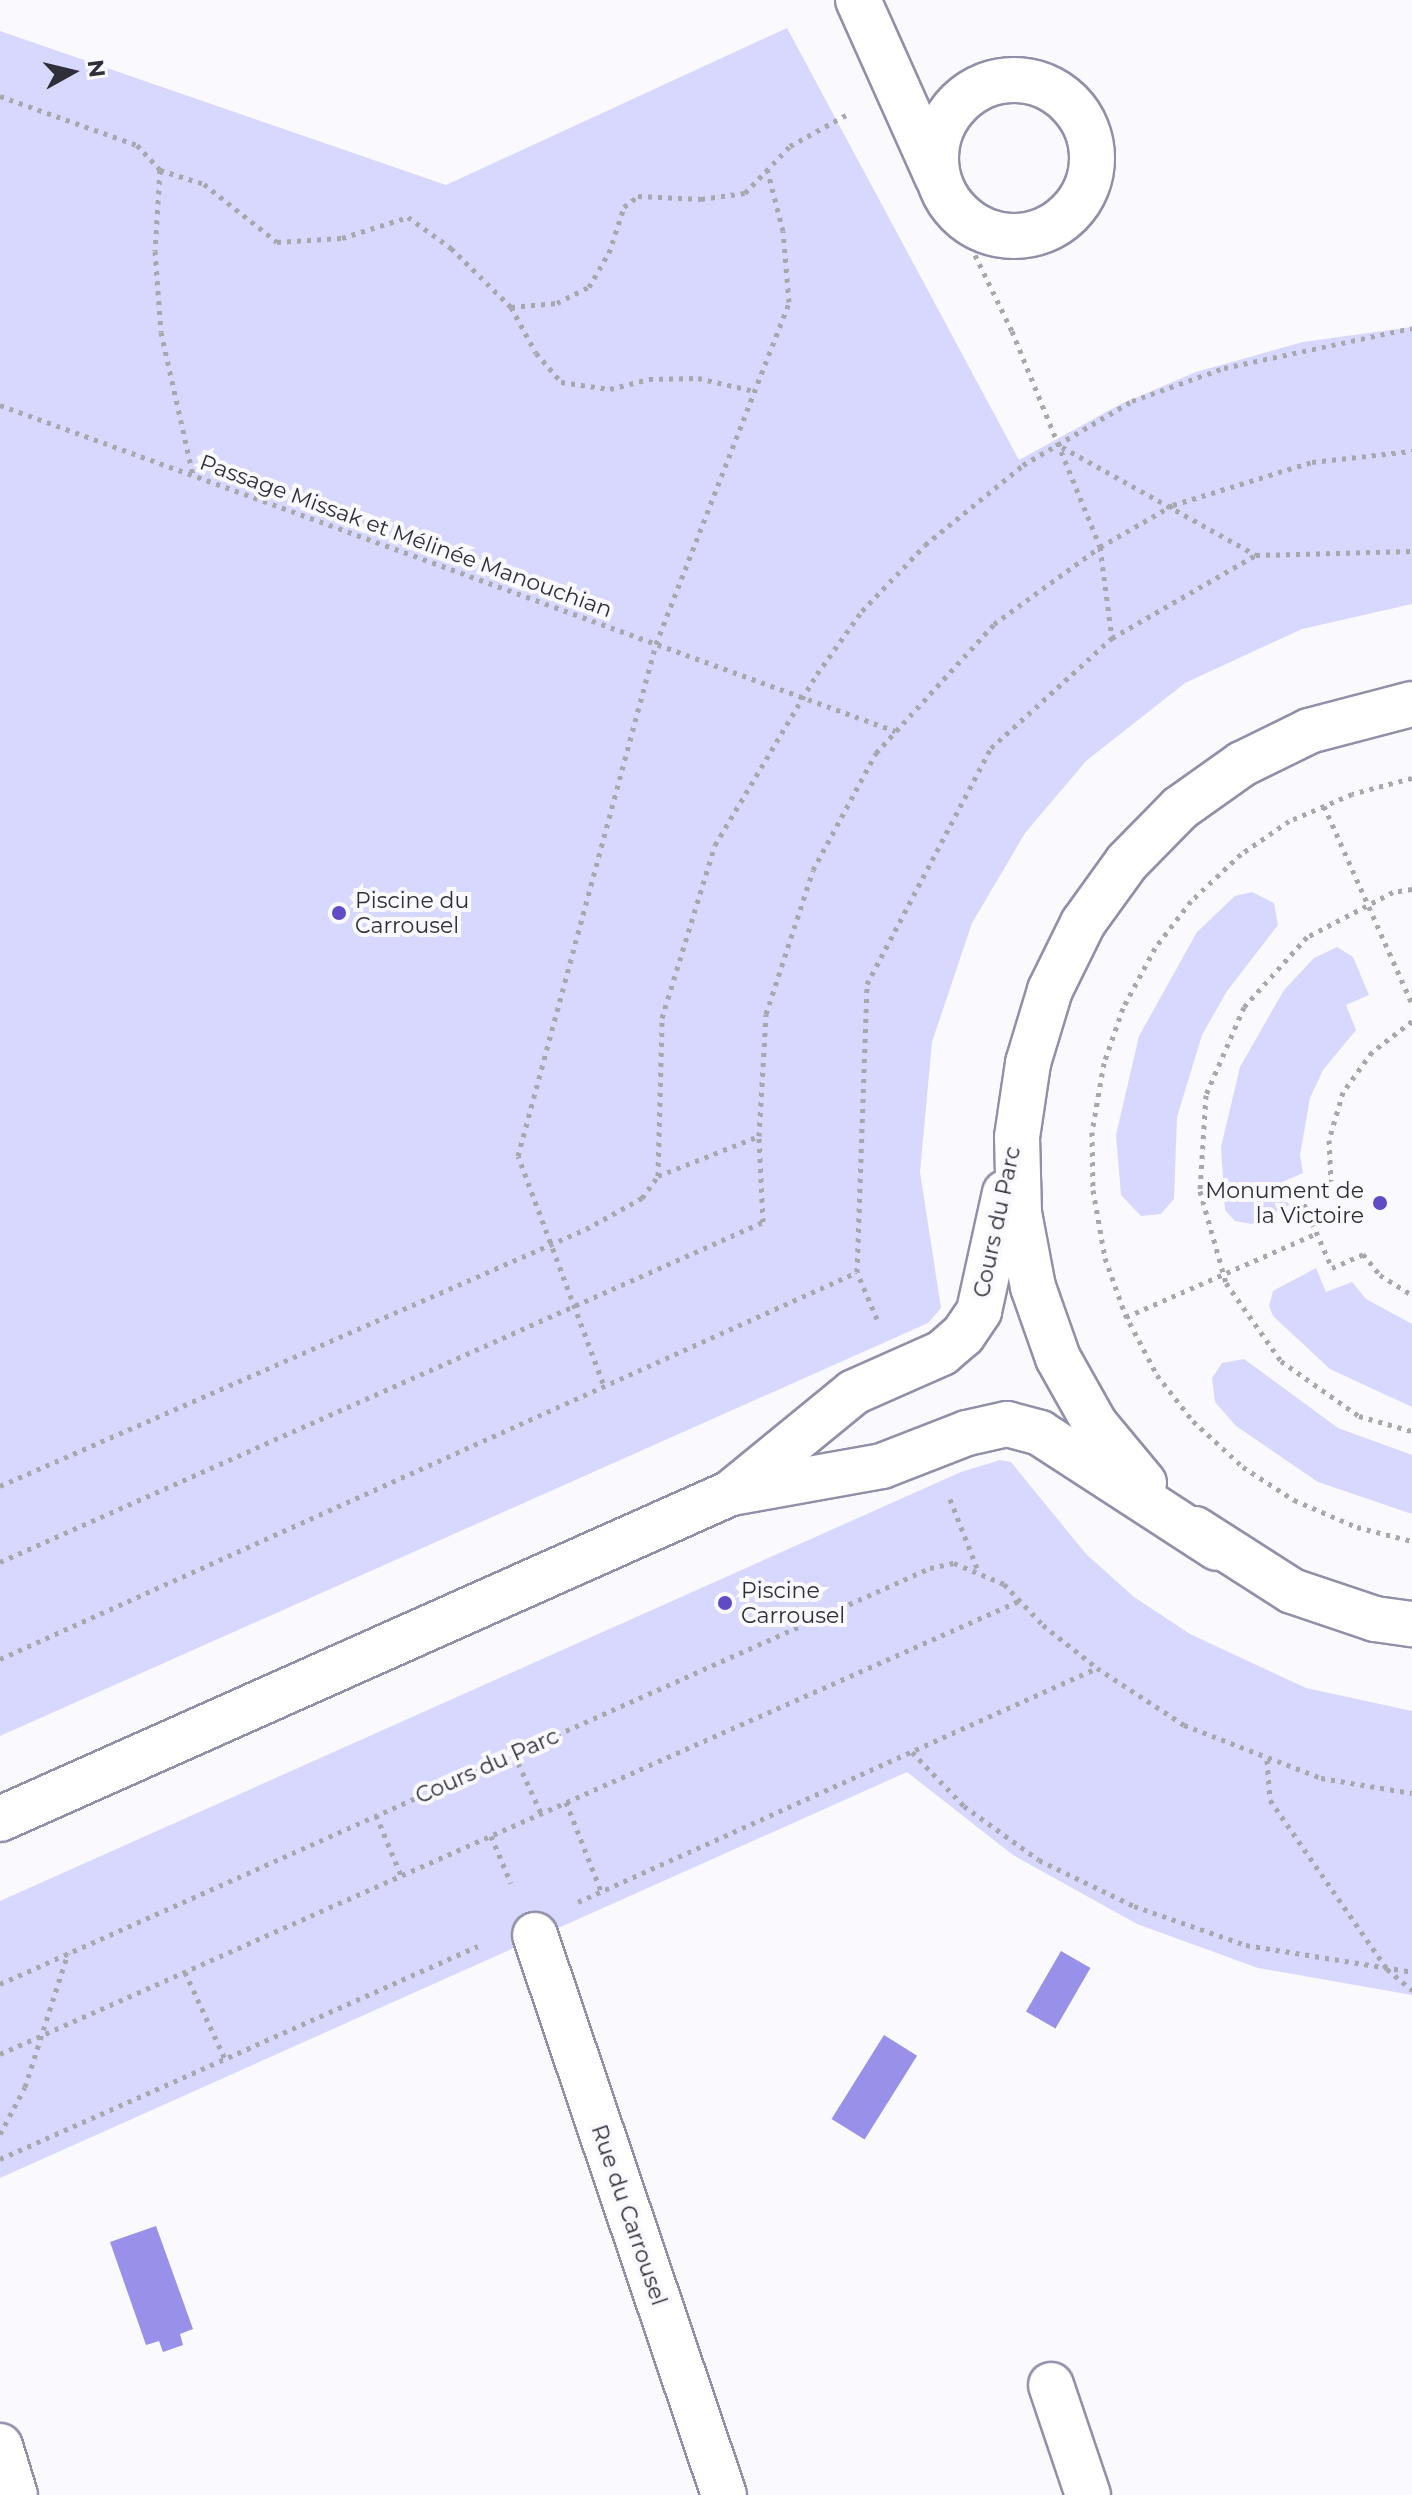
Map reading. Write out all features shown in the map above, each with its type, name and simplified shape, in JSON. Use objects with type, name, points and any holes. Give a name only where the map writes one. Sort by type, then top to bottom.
[{"type":"street","points":[[858,0],[945,195]]},
{"type":"street","points":[[1412,704],[1309,731],[1242,764],[1180,808],[1127,862],[1083,923],[1050,990],[1028,1063],[1017,1137],[1019,1213],[1033,1287],[1058,1358],[1095,1424],[1151,1492],[1217,1548],[1292,1591],[1375,1619],[1412,1624]]},
{"type":"street","name":"Cours du Parc","points":[[731,1493],[854,1392],[942,1353],[963,1335],[979,1311],[996,1244],[1028,1063]]},
{"type":"street","name":"Cours du Parc","points":[[0,1819],[731,1493],[882,1466],[967,1433],[1007,1424],[1052,1440],[1217,1548]]},
{"type":"street","name":"Rue du Carrousel","points":[[535,1935],[724,2495]]},
{"type":"street","points":[[1051,2385],[1088,2495]]},
{"type":"street","points":[[0,2446],[15,2495]]},
{"type":"path","points":[[511,307],[557,303],[589,287],[609,253],[624,207],[638,196],[701,199],[745,193],[790,146],[898,87]]},
{"type":"path","points":[[0,96],[137,145],[160,170],[204,184],[277,242],[342,238],[408,217],[451,248],[511,307],[536,353],[561,382],[610,389],[649,379],[698,378],[754,391]]},
{"type":"path","points":[[603,1383],[518,1156],[656,644],[789,302],[783,231],[767,168]]},
{"type":"path","points":[[160,170],[155,251],[161,332],[193,475]]},
{"type":"path","points":[[945,195],[989,281],[1061,447],[1100,547],[1112,638]]},
{"type":"path","points":[[658,1176],[657,1086],[662,1018],[715,845],[802,697],[862,611],[925,545],[1023,465],[1061,447],[1132,401],[1224,368],[1412,328]]},
{"type":"path","name":"Passage Missak et Mélinée Manouchian","points":[[0,405],[895,731]]},
{"type":"path","points":[[1061,447],[1173,505],[1256,555]]},
{"type":"path","points":[[0,1562],[763,1222],[759,1136],[766,1014],[813,870],[876,753],[994,624],[1100,547],[1173,505],[1312,462],[1412,451]]},
{"type":"path","points":[[0,1659],[603,1383],[857,1272],[867,984],[991,748],[1112,638],[1256,555],[1412,551]]},
{"type":"path","points":[[1412,778],[1324,806],[1289,821],[1241,854],[1191,901],[1155,948],[1123,1008],[1104,1063],[1092,1132],[1093,1176],[1105,1258],[1126,1317],[1157,1375],[1193,1421],[1243,1467],[1294,1500],[1357,1527],[1412,1541]]},
{"type":"path","points":[[1324,806],[1412,1004]]},
{"type":"path","points":[[1412,889],[1368,905],[1307,937],[1244,1007],[1206,1095],[1200,1191],[1223,1274],[1281,1361],[1359,1416],[1412,1431]]},
{"type":"path","points":[[1412,1021],[1372,1052],[1343,1092],[1329,1140],[1331,1181],[1300,1195],[1332,1268],[1363,1254],[1380,1275],[1412,1295]]},
{"type":"path","points":[[0,1486],[550,1245],[642,1198],[658,1176],[759,1136]]},
{"type":"path","points":[[1126,1317],[1317,1233]]},
{"type":"path","name":"Cours du Parc","points":[[0,1984],[930,1568],[954,1563],[977,1569],[1004,1584],[1019,1601]]},
{"type":"path","points":[[0,2054],[1019,1601],[1097,1668],[1184,1725],[1267,1760],[1321,1778],[1412,1793]]},
{"type":"path","points":[[573,1904],[1097,1668]]},
{"type":"path","points":[[912,1752],[964,1806],[1039,1860],[1134,1906],[1246,1945],[1412,1972]]},
{"type":"path","points":[[514,1754],[541,1813]]},
{"type":"path","points":[[1267,1760],[1270,1800],[1387,1969],[1412,1990]]},
{"type":"path","points":[[566,1802],[601,1891]]},
{"type":"path","points":[[376,1815],[401,1875]]},
{"type":"path","points":[[0,2159],[486,1943]]},
{"type":"path","points":[[0,2134],[44,2034],[68,1953]]},
{"type":"path","points":[[185,1972],[225,2059]]},
{"type":"shaded area","points":[[787,28],[1019,460],[1119,405],[1196,372],[1303,342],[1412,327],[1412,604],[1302,629],[1185,683],[1086,761],[1025,833],[972,923],[932,1042],[920,1172],[941,1308],[928,1323],[0,1736],[0,31],[446,185]]},
{"type":"shaded area","points":[[1252,892],[1274,903],[1278,925],[1227,991],[1202,1035],[1177,1117],[1174,1199],[1161,1214],[1141,1216],[1121,1195],[1116,1135],[1139,1036],[1197,932],[1235,896]]},
{"type":"shaded area","points":[[1337,947],[1353,957],[1369,995],[1346,1005],[1356,1030],[1323,1070],[1310,1098],[1300,1155],[1303,1173],[1280,1183],[1289,1205],[1252,1224],[1235,1221],[1225,1210],[1221,1147],[1240,1067],[1284,990],[1314,958]]},
{"type":"shaded area","points":[[1316,1268],[1326,1292],[1352,1282],[1366,1299],[1412,1324],[1412,1407],[1330,1369],[1273,1316],[1269,1306],[1273,1291]]},
{"type":"shaded area","points":[[1244,1359],[1338,1428],[1412,1455],[1412,1514],[1318,1482],[1236,1426],[1215,1402],[1212,1378],[1222,1363]]},
{"type":"shaded area","points":[[1000,1460],[1011,1462],[1086,1554],[1134,1597],[1190,1634],[1306,1688],[1412,1711],[1412,1995],[1258,1968],[1137,1924],[1013,1855],[907,1772],[0,2178],[0,1901],[961,1472]]},
{"type":"shaded area","points":[[1061,1951],[1090,1968],[1055,2029],[1026,2012]]},
{"type":"shaded area","points":[[884,2035],[917,2056],[865,2140],[832,2119]]},
{"type":"shaded area","points":[[156,2226],[193,2329],[180,2334],[183,2345],[163,2352],[159,2341],[146,2345],[110,2242]]},
{"type":"place","name":"Piscine du Carrousel","points":[[339,913]]},
{"type":"place","name":"Monument de la Victoire","points":[[1380,1203]]},
{"type":"place","name":"Piscine Carrousel","points":[[725,1603]]}]
